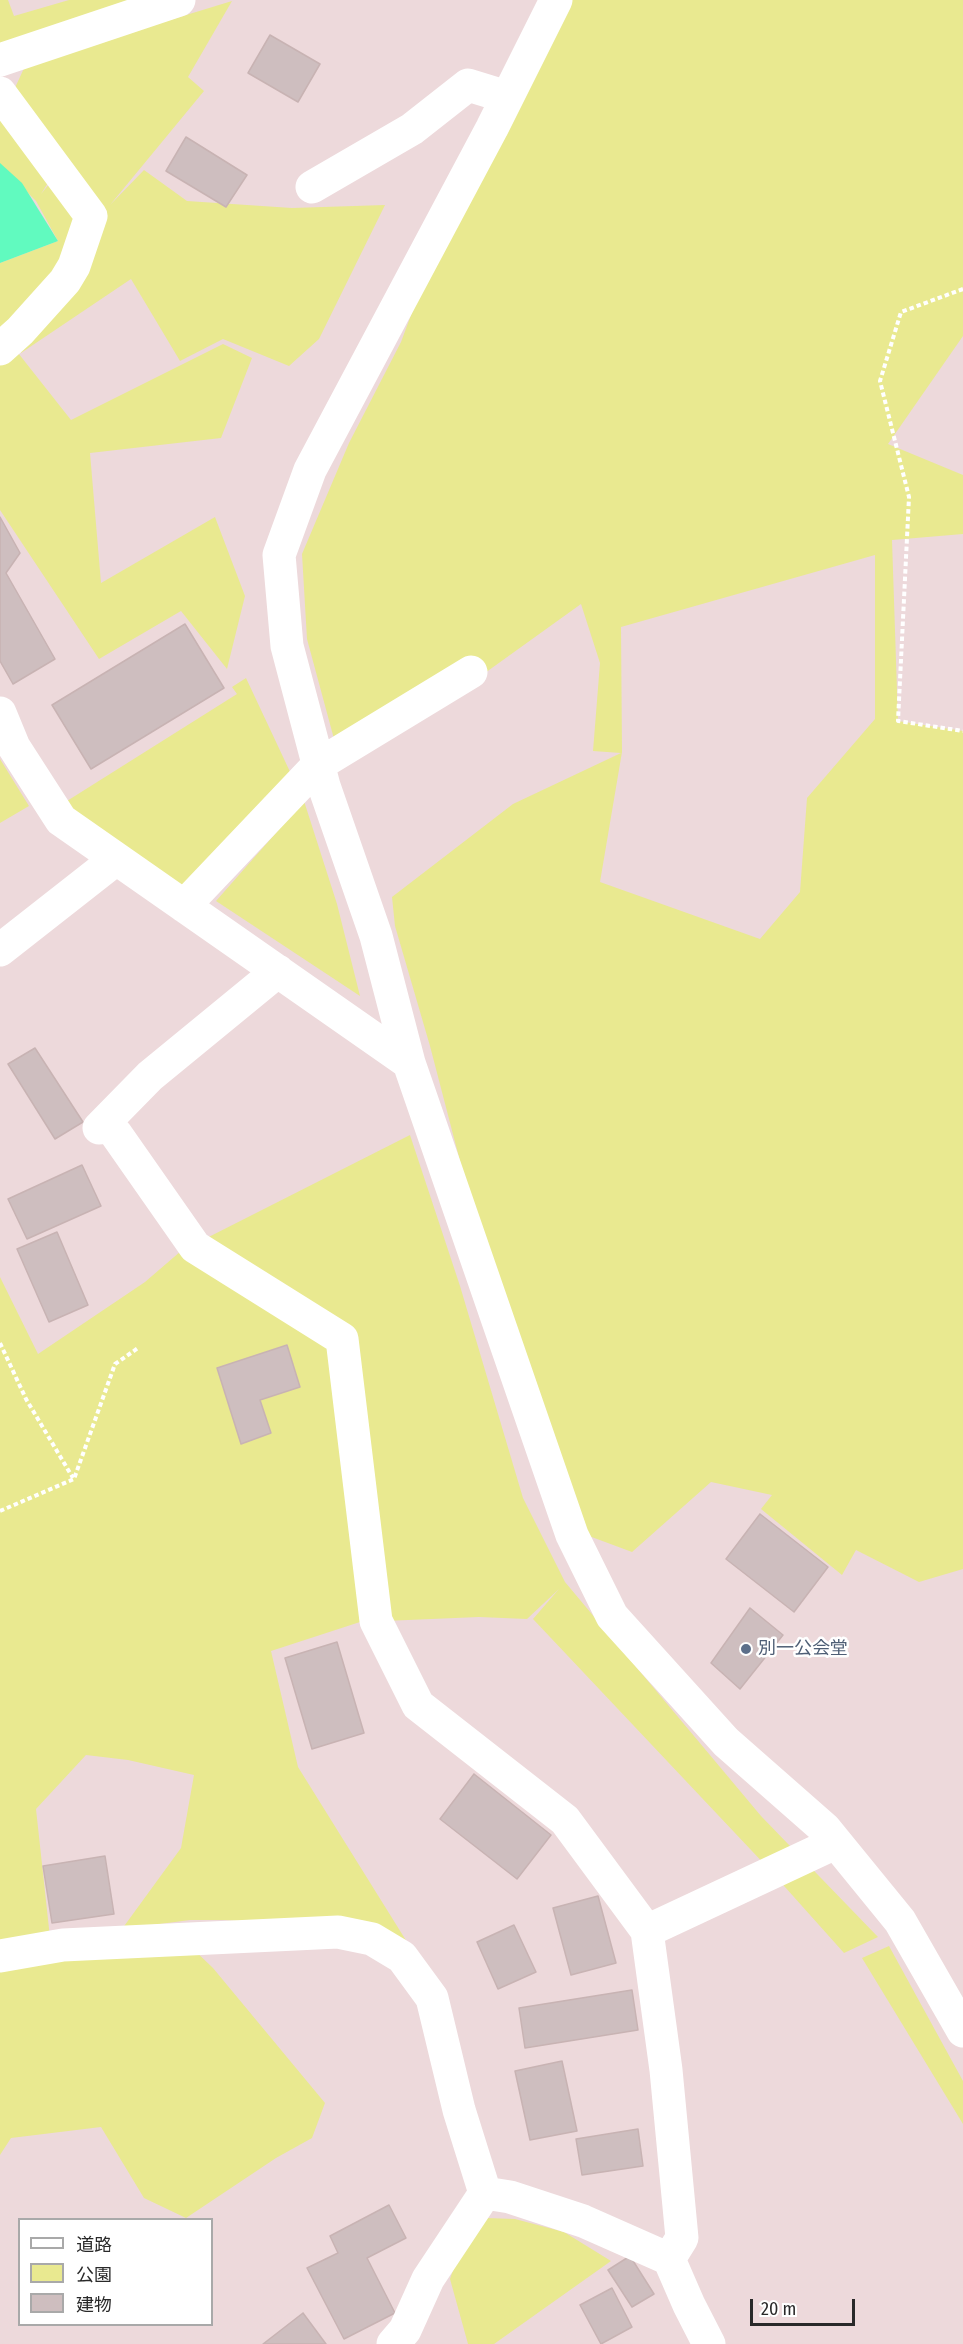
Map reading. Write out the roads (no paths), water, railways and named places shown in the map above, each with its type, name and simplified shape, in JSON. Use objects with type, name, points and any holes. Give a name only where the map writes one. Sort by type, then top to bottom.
[{"type":"street","points":[[0,60],[179,0]]},
{"type":"street","points":[[556,0],[310,470],[279,555],[287,646],[318,765],[376,936],[409,1062],[572,1535],[612,1616],[726,1742],[825,1829],[900,1921],[963,2031]]},
{"type":"street","points":[[312,188],[412,129],[468,85],[507,97]]},
{"type":"street","points":[[0,93],[91,216],[74,266],[65,281],[20,331],[0,348]]},
{"type":"street","points":[[184,906],[318,765],[471,672]]},
{"type":"street","points":[[0,713],[14,747],[61,820],[409,1062]]},
{"type":"street","points":[[0,950],[116,859]]},
{"type":"street","points":[[278,971],[150,1076],[107,1131],[195,1247],[342,1339],[376,1622],[418,1706],[565,1820],[647,1931],[666,2070],[682,2238],[669,2259]]},
{"type":"street","points":[[647,1931],[835,1843]]},
{"type":"street","points":[[0,1956],[63,1945],[338,1932],[372,1939],[402,1957],[432,1998],[459,2110],[485,2193]]},
{"type":"street","points":[[485,2193],[510,2198],[583,2221],[669,2259],[709,2344]]},
{"type":"street","points":[[393,2344],[405,2330],[428,2279],[485,2193]]},
{"type":"place","name":"別一公会堂","points":[[746,1649]]}]
